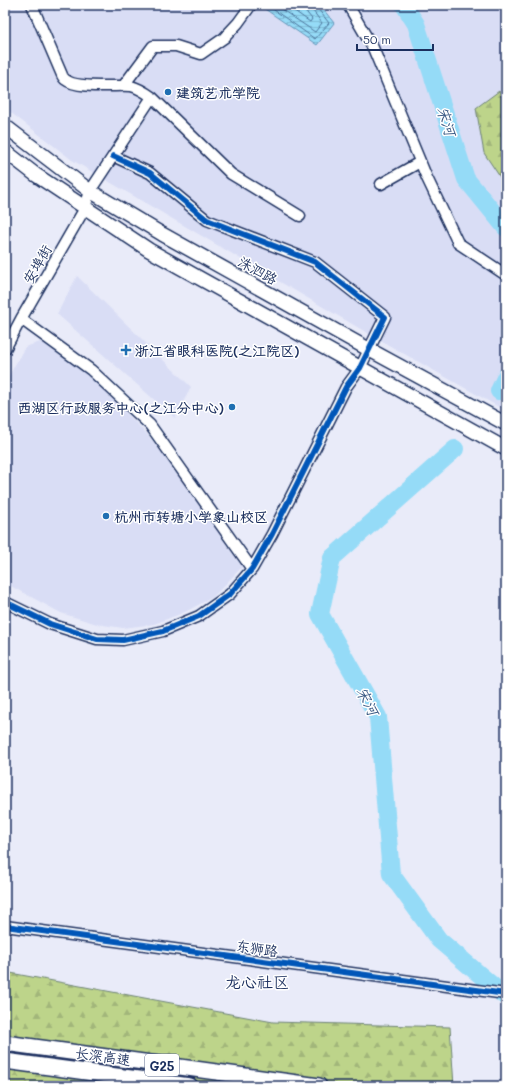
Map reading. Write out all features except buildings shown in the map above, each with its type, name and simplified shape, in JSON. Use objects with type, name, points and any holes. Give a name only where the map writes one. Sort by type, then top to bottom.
[{"type":"highway","name":"长深高速","points":[[5,1043],[319,1086]]},
{"type":"highway","name":"长深高速","points":[[5,1061],[190,1086]]},
{"type":"main road","name":"洙泗路","points":[[5,126],[90,191],[162,234],[506,424]]},
{"type":"main road","points":[[5,152],[85,208],[149,250],[506,449]]},
{"type":"street","points":[[32,5],[65,80],[87,85],[124,85],[138,88],[152,97],[231,174],[300,216]]},
{"type":"street","points":[[124,85],[153,46],[176,46],[201,54],[224,38],[238,23],[251,5]]},
{"type":"street","points":[[348,5],[373,48],[420,162],[458,243],[503,274]]},
{"type":"street","name":"安埠街","points":[[5,349],[85,208],[90,191],[152,97]]},
{"type":"street","points":[[5,602],[50,624],[97,639],[123,640],[163,631],[199,616],[230,594],[252,569],[272,534],[346,387],[360,368],[385,317],[315,262],[207,220],[150,173],[113,156]]},
{"type":"street","points":[[381,184],[420,162]]},
{"type":"street","points":[[21,319],[91,370],[150,425],[252,569]]},
{"type":"street","name":"东狮路","points":[[5,926],[506,994]]},
{"type":"shaded area","points":[[5,5],[506,5],[506,411],[376,338],[72,160],[5,108]]},
{"type":"shaded area","name":"浙江省眼科医院(之江院区)","points":[[77,276],[191,387],[175,418],[57,314]]},
{"type":"shaded area","name":"杭州市转塘小学象山校区","points":[[43,341],[90,376],[148,435],[171,465],[242,567],[213,597],[185,612],[154,624],[123,628],[97,624],[61,613],[5,583],[5,383],[25,347]]},
{"type":"green space","points":[[499,91],[506,102],[506,186],[484,153],[476,108]]},
{"type":"green space","points":[[5,972],[273,1022],[450,1027],[454,1086],[5,1086]]},
{"type":"water","points":[[264,5],[320,5],[334,23],[317,45],[262,7]]},
{"type":"waterway","name":"宋河","points":[[404,5],[416,24],[466,179],[506,228]]},
{"type":"waterway","name":"宋河","points":[[499,391],[506,376]]},
{"type":"waterway","name":"宋河","points":[[455,449],[332,558],[320,614],[378,717],[391,874],[439,940],[506,997]]},
{"type":"cycle path","points":[[5,602],[50,624],[97,639],[123,640],[163,631],[199,616],[230,594],[252,569],[272,534],[346,387],[360,368],[385,317],[315,262],[207,220],[150,173],[113,156]]},
{"type":"cycle path","points":[[5,926],[506,994]]},
{"type":"place","name":"建筑艺术学院","points":[[168,92]]},
{"type":"place","name":"浙江省眼科医院(之江院区)","points":[[126,350]]},
{"type":"place","name":"西湖区行政服务中心(之江分中心)","points":[[232,407]]},
{"type":"place","name":"杭州市转塘小学象山校区","points":[[106,516]]},
{"type":"district","name":"龙心社区","points":[[257,981]]}]
